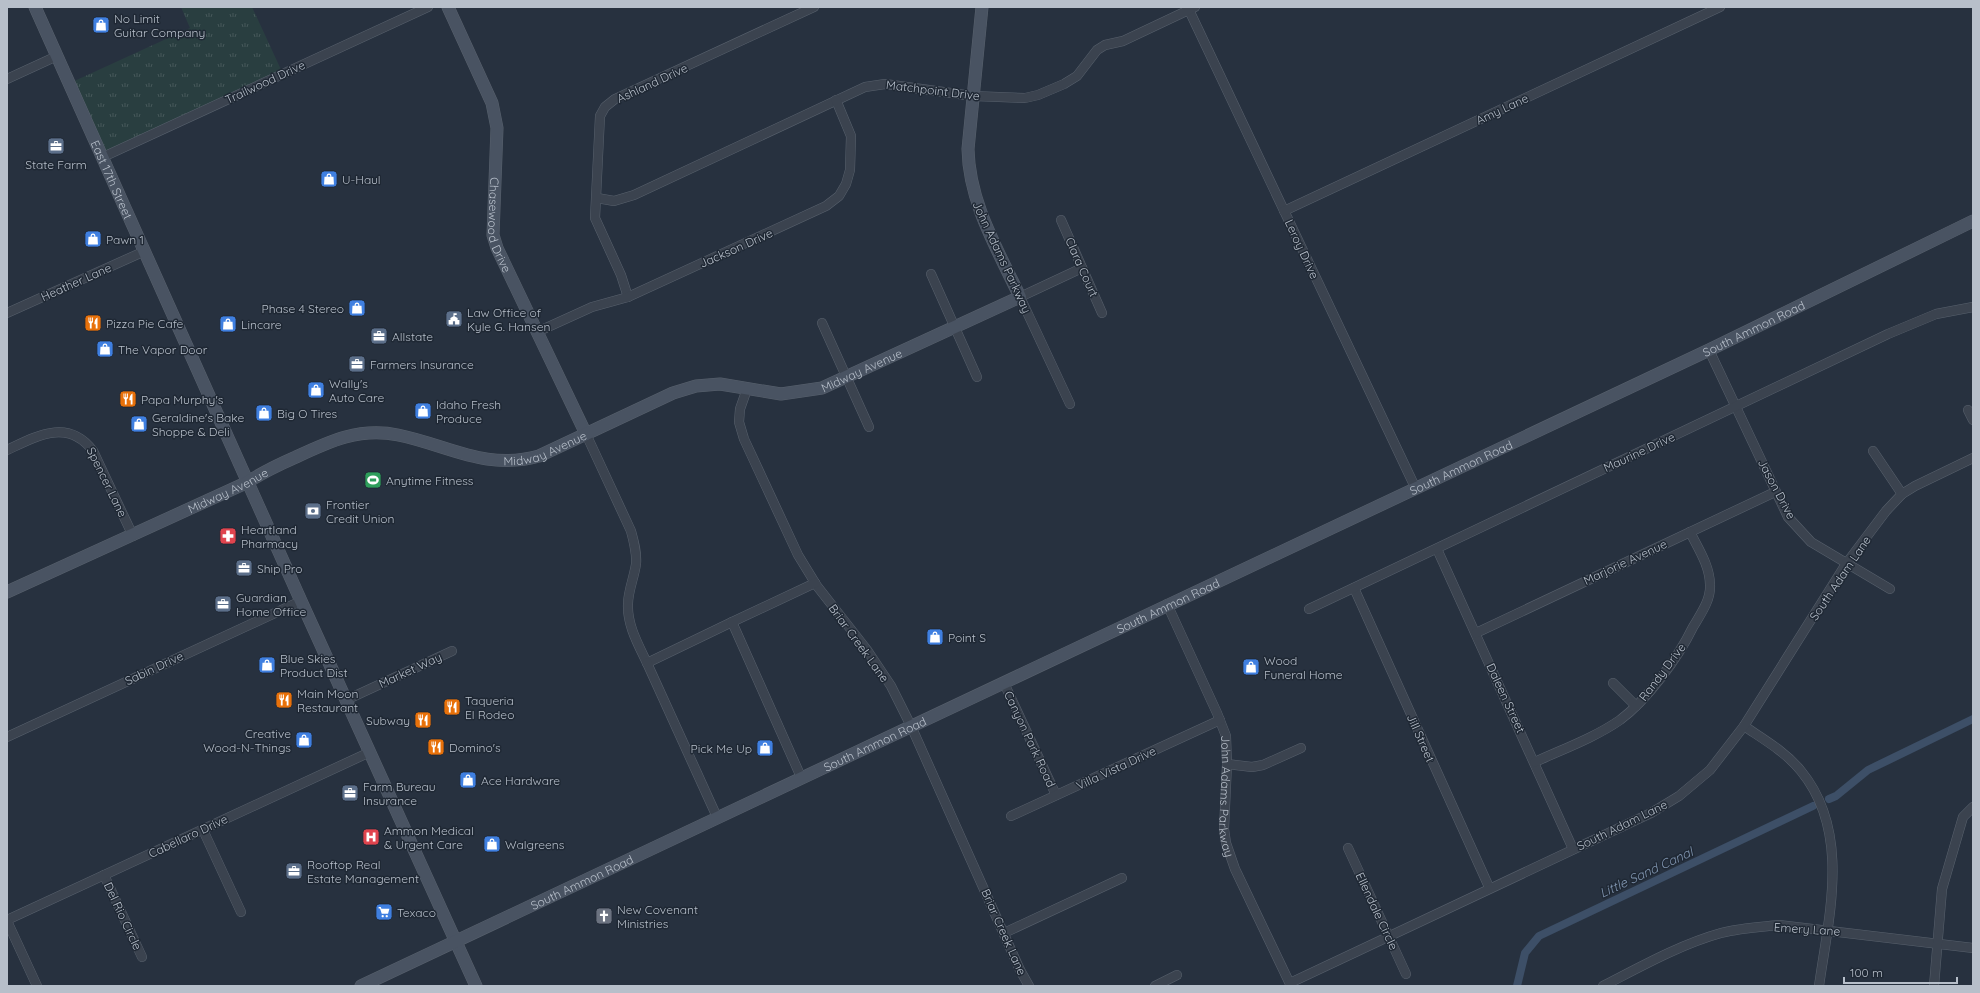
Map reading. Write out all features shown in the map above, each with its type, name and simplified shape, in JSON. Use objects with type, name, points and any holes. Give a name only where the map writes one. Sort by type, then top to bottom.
[{"type":"main road","name":"East 17th Street","points":[[35,7],[301,601],[457,940],[476,986]]},
{"type":"main road","name":"Chasewood Drive","points":[[448,7],[492,103],[496,116],[497,128],[493,235],[497,248],[586,434]]},
{"type":"main road","name":"John Adams Parkway","points":[[982,7],[968,149],[968,169],[974,195],[982,217],[1020,297]]},
{"type":"main road","name":"South Ammon Road","points":[[361,986],[801,777],[1004,683],[1167,604],[1709,350],[1973,222]]},
{"type":"main road","name":"Midway Avenue","points":[[7,592],[133,536],[248,482],[261,473],[332,440],[365,432],[398,435],[484,460],[508,462],[539,456],[673,393],[696,386],[720,384],[781,394],[802,393],[822,388],[1020,297]]},
{"type":"street","name":"Trailwood Drive","points":[[103,157],[428,7]]},
{"type":"street","name":"Ashland Drive","points":[[628,297],[621,275],[597,224],[596,218],[600,116],[606,107],[615,99],[794,11],[814,7]]},
{"type":"street","name":"Amy Lane","points":[[1284,211],[1720,7]]},
{"type":"street","name":"Matchpoint Drive","points":[[597,198],[614,201],[634,195],[865,87],[885,84],[973,96],[1025,98],[1045,92],[1064,84],[1077,76],[1097,50],[1105,45],[1122,41],[1192,9]]},
{"type":"street","name":"Leroy Drive","points":[[1192,9],[1284,211],[1415,487]]},
{"type":"street","points":[[7,79],[57,56]]},
{"type":"street","name":"Jackson Drive","points":[[537,332],[592,307],[628,297],[826,206],[839,196],[846,184],[850,170],[851,136],[836,100]]},
{"type":"street","name":"Clara Court","points":[[1061,220],[1102,313]]},
{"type":"street","name":"Heather Lane","points":[[7,313],[145,251]]},
{"type":"street","name":"Midway Avenue","points":[[1020,297],[1082,268]]},
{"type":"street","points":[[931,274],[977,377]]},
{"type":"street","name":"John Adams Parkway","points":[[1020,297],[1070,404]]},
{"type":"street","name":"Maurine Drive","points":[[1309,609],[1888,334],[1936,314],[1973,307]]},
{"type":"street","points":[[822,323],[868,427]]},
{"type":"street","name":"Jason Drive","points":[[1709,350],[1788,517],[1810,542],[1890,589]]},
{"type":"street","name":"Briar Creek Lane","points":[[747,388],[740,409],[739,422],[744,439],[798,555],[815,583],[867,650],[891,686],[911,726],[1020,970],[1029,986]]},
{"type":"street","points":[[1968,410],[1973,420]]},
{"type":"street","name":"Spencer Lane","points":[[7,450],[55,431],[74,434],[86,440],[94,451],[133,536]]},
{"type":"street","points":[[586,434],[631,531],[636,548],[636,564],[628,603],[628,616],[632,629],[717,817]]},
{"type":"street","points":[[1873,451],[1902,494]]},
{"type":"street","name":"South Adam Lane","points":[[1291,984],[1489,888],[1651,813],[1679,796],[1710,770],[1744,726],[1846,564],[1886,511],[1902,494],[1973,458]]},
{"type":"street","name":"Marjorie Avenue","points":[[1476,633],[1775,492]]},
{"type":"street","name":"Randy Drive","points":[[1535,762],[1620,720],[1636,706],[1658,682],[1690,634],[1708,599],[1710,587],[1709,574],[1690,532]]},
{"type":"street","name":"Daleen Street","points":[[1437,549],[1535,762],[1573,849]]},
{"type":"street","points":[[647,663],[815,583]]},
{"type":"street","name":"Jill Street","points":[[1354,588],[1489,888]]},
{"type":"street","name":"Sabin Drive","points":[[7,737],[301,601]]},
{"type":"street","name":"John Adams Parkway","points":[[1167,604],[1226,736],[1227,764],[1224,829],[1226,843],[1235,869],[1291,984]]},
{"type":"street","points":[[732,622],[801,777]]},
{"type":"street","name":"Market Way","points":[[346,700],[452,651]]},
{"type":"street","name":"Canyon Park Road","points":[[1004,683],[1056,795]]},
{"type":"street","points":[[1613,683],[1636,706]]},
{"type":"street","name":"Villa Vista Drive","points":[[1011,816],[1220,720]]},
{"type":"street","points":[[1744,726],[1781,752],[1801,771],[1818,796],[1825,813],[1832,841],[1832,894],[1819,986]]},
{"type":"street","points":[[1227,764],[1252,767],[1263,765],[1301,748]]},
{"type":"street","name":"Cabellaro Drive","points":[[7,921],[370,752]]},
{"type":"street","points":[[1934,986],[1943,882],[1962,817],[1973,807]]},
{"type":"street","points":[[203,830],[241,912]]},
{"type":"street","name":"Ellendale Circle","points":[[1348,848],[1406,974]]},
{"type":"street","name":"Del Rio Circle","points":[[104,875],[142,957]]},
{"type":"street","points":[[1004,933],[1122,878]]},
{"type":"street","points":[[7,921],[37,986]]},
{"type":"street","name":"Emery Lane","points":[[1603,986],[1694,942],[1722,933],[1779,925],[1973,948]]},
{"type":"street","points":[[1155,986],[1177,975]]},
{"type":"green space","points":[[181,7],[252,7],[283,74],[103,157],[70,83],[190,28]]},
{"type":"waterway","name":"Little Sand Canal","points":[[1829,799],[1836,796],[1868,770],[1973,719]]},
{"type":"waterway","name":"Little Sand Canal","points":[[1517,986],[1525,953],[1539,936],[1813,806]]},
{"type":"place","name":"No Limit Guitar Company","points":[[101,25]]},
{"type":"place","name":"State Farm","points":[[56,146]]},
{"type":"place","name":"U-Haul","points":[[329,179]]},
{"type":"place","name":"Pawn 1","points":[[93,239]]},
{"type":"place","name":"Phase 4 Stereo","points":[[357,308]]},
{"type":"place","name":"Law Office of Kyle G. Hansen","points":[[454,319]]},
{"type":"place","name":"Pizza Pie Cafe","points":[[93,323]]},
{"type":"place","name":"Lincare","points":[[228,324]]},
{"type":"place","name":"Allstate","points":[[379,336]]},
{"type":"place","name":"The Vapor Door","points":[[105,349]]},
{"type":"place","name":"Farmers Insurance","points":[[357,364]]},
{"type":"place","name":"Wally's Auto Care","points":[[316,390]]},
{"type":"place","name":"Papa Murphy's","points":[[128,399]]},
{"type":"place","name":"Idaho Fresh Produce","points":[[423,411]]},
{"type":"place","name":"Big O Tires","points":[[264,413]]},
{"type":"place","name":"Geraldine's Bake Shoppe & Deli","points":[[139,424]]},
{"type":"place","name":"Anytime Fitness","points":[[373,480]]},
{"type":"place","name":"Frontier Credit Union","points":[[313,511]]},
{"type":"place","name":"Heartland Pharmacy","points":[[228,536]]},
{"type":"place","name":"Ship Pro","points":[[244,568]]},
{"type":"place","name":"Guardian Home Office","points":[[223,604]]},
{"type":"place","name":"Point S","points":[[935,637]]},
{"type":"place","name":"Blue Skies Product Dist","points":[[267,665]]},
{"type":"place","name":"Wood Funeral Home","points":[[1251,667]]},
{"type":"place","name":"Main Moon Restaurant","points":[[284,700]]},
{"type":"place","name":"Taqueria El Rodeo","points":[[452,707]]},
{"type":"place","name":"Subway","points":[[423,720]]},
{"type":"place","name":"Creative Wood-N-Things","points":[[304,740]]},
{"type":"place","name":"Domino's","points":[[436,747]]},
{"type":"place","name":"Pick Me Up","points":[[765,748]]},
{"type":"place","name":"Ace Hardware","points":[[468,780]]},
{"type":"place","name":"Farm Bureau Insurance","points":[[350,793]]},
{"type":"place","name":"Ammon Medical & Urgent Care","points":[[371,837]]},
{"type":"place","name":"Walgreens","points":[[492,844]]},
{"type":"place","name":"Rooftop Real Estate Management","points":[[294,871]]},
{"type":"place","name":"Texaco","points":[[384,912]]},
{"type":"place","name":"New Covenant Ministries","points":[[604,916]]}]
